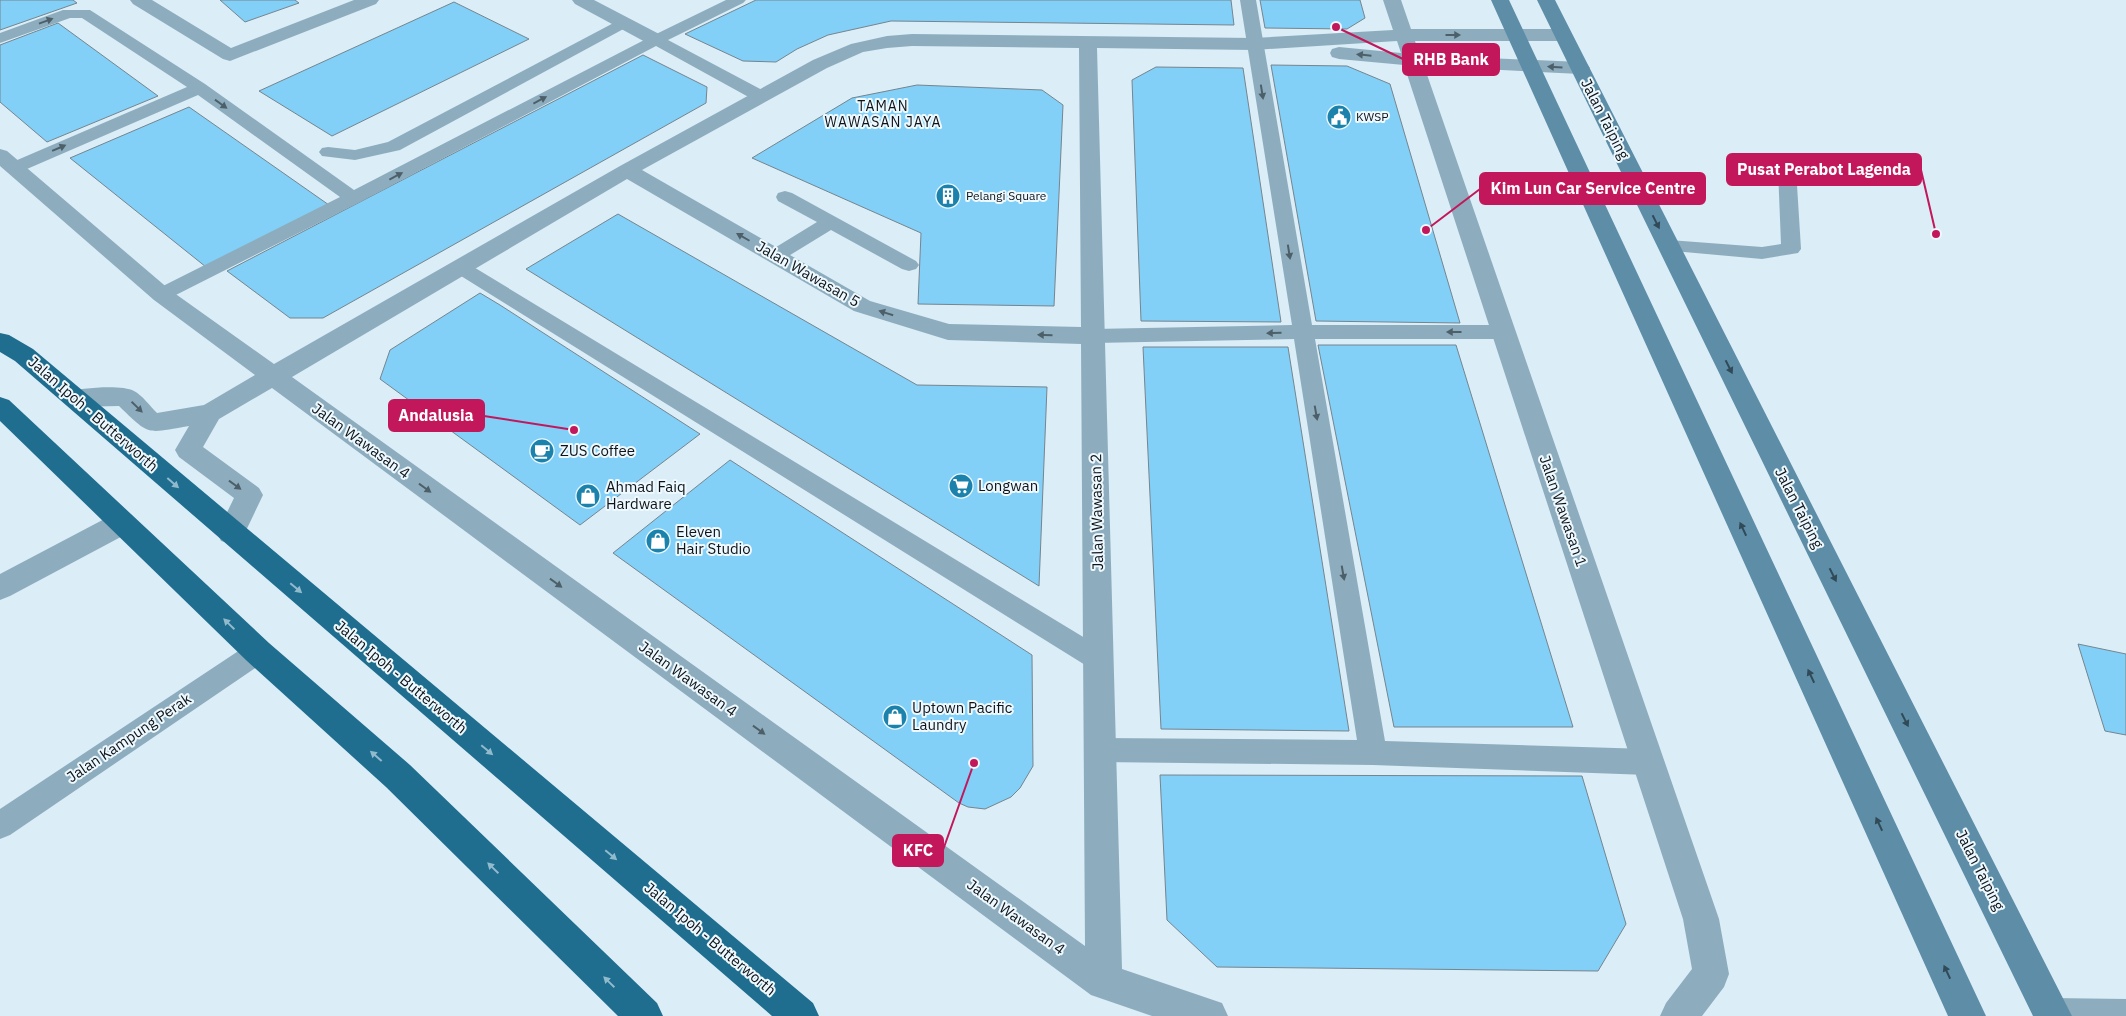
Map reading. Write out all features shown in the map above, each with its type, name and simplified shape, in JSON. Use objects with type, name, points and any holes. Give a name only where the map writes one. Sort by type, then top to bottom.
[{"type":"highway","name":"Jalan Ipoh - Butterworth","points":[[0,341],[24,355],[75,398],[231,533],[800,1016]]},
{"type":"highway","points":[[0,406],[258,652],[398,776],[644,1016]]},
{"type":"main road","points":[[1500,0],[1967,1016]]},
{"type":"main road","name":"Jalan Taiping","points":[[1546,0],[2052,1015]]},
{"type":"street","points":[[139,0],[230,54],[370,0]]},
{"type":"street","points":[[581,0],[656,40]]},
{"type":"street","name":"Jalan Wawasan 1","points":[[1392,0],[1502,332],[1701,919],[1711,974],[1679,1016]]},
{"type":"street","points":[[1254,44],[1408,48],[1516,35],[1563,35]]},
{"type":"street","points":[[75,398],[126,397],[152,423],[210,413],[627,170],[820,64],[858,48],[887,42],[912,40],[1088,44],[1254,44],[1408,48],[1530,66],[1580,68]]},
{"type":"street","name":"Jalan Wawasan 2","points":[[1088,44],[1104,982]]},
{"type":"street","name":"Jalan Wawasan 4","points":[[7,162],[162,295],[1104,982],[1208,1016]]},
{"type":"street","name":"Jalan Wawasan 5","points":[[627,170],[862,306],[948,332],[1094,336]]},
{"type":"street","points":[[210,413],[188,450],[249,495],[231,533]]},
{"type":"street","points":[[0,588],[122,523]]},
{"type":"lane","points":[[162,295],[656,40],[738,0]]},
{"type":"lane","points":[[1248,0],[1373,753]]},
{"type":"lane","points":[[0,38],[68,13],[85,13],[199,88],[353,198]]},
{"type":"lane","points":[[328,152],[355,155],[394,146],[623,22]]},
{"type":"lane","points":[[656,40],[760,96]]},
{"type":"lane","points":[[7,162],[199,88]]},
{"type":"lane","points":[[1668,246],[1762,253],[1791,249],[1787,169]]},
{"type":"lane","points":[[785,196],[909,265]]},
{"type":"lane","points":[[775,256],[830,222]]},
{"type":"lane","points":[[460,267],[1099,660]]},
{"type":"lane","points":[[1094,336],[1302,332],[1502,332]]},
{"type":"lane","name":"Jalan Kampung Perak","points":[[0,825],[258,652]]},
{"type":"lane","points":[[1100,750],[1373,753],[1648,762]]},
{"type":"lane","points":[[2052,1015],[2126,1014]]},
{"type":"building","points":[[0,0],[73,0],[77,3],[0,30]]},
{"type":"building","points":[[220,0],[295,0],[299,3],[245,22]]},
{"type":"building","points":[[756,0],[1231,0],[1234,25],[891,21],[828,35],[797,49],[776,62],[743,61],[685,34]]},
{"type":"building","points":[[1260,0],[1360,0],[1365,18],[1347,29],[1265,28]]},
{"type":"building","points":[[454,2],[529,39],[332,136],[259,91]]},
{"type":"building","points":[[58,23],[158,96],[47,142],[0,102],[0,45]]},
{"type":"building","points":[[643,55],[707,87],[706,103],[323,318],[290,318],[227,271]]},
{"type":"building","points":[[1271,65],[1347,66],[1390,84],[1460,323],[1316,321]]},
{"type":"building","points":[[1156,67],[1243,68],[1281,322],[1141,321],[1132,80]]},
{"type":"building","name":"Pelangi Square","points":[[917,85],[1042,90],[1063,105],[1054,306],[918,304],[921,233],[752,158],[852,98]]},
{"type":"building","points":[[189,107],[329,205],[206,267],[70,158]]},
{"type":"building","name":"Longwan","points":[[618,214],[917,385],[1047,387],[1039,586],[526,269]]},
{"type":"building","points":[[480,293],[700,434],[580,525],[380,379],[390,350]]},
{"type":"building","points":[[1318,345],[1456,345],[1573,727],[1394,727]]},
{"type":"building","points":[[1143,347],[1288,347],[1349,731],[1161,729]]},
{"type":"building","points":[[730,460],[1032,655],[1033,766],[1020,788],[1011,797],[985,809],[968,807],[959,803],[613,553]]},
{"type":"building","points":[[2078,644],[2126,654],[2126,735],[2105,731]]},
{"type":"building","points":[[1160,775],[1582,776],[1626,924],[1598,971],[1217,967],[1167,920]]},
{"type":"place","name":"RHB Bank","points":[[1336,27]]},
{"type":"place","name":"KWSP","points":[[1339,117]]},
{"type":"place","name":"Pelangi Square","points":[[948,196]]},
{"type":"place","name":"Kim Lun Car Service Centre","points":[[1426,230]]},
{"type":"place","name":"Pusat Perabot Lagenda","points":[[1936,234]]},
{"type":"place","name":"Andalusia","points":[[574,430]]},
{"type":"place","name":"ZUS Coffee","points":[[542,451]]},
{"type":"place","name":"Longwan","points":[[961,486]]},
{"type":"place","name":"Ahmad Faiq Hardware","points":[[588,496]]},
{"type":"place","name":"Eleven Hair Studio","points":[[658,541]]},
{"type":"place","name":"Uptown Pacific Laundry","points":[[895,717]]},
{"type":"place","name":"KFC","points":[[974,763]]},
{"type":"district","name":"TAMAN WAWASAN JAYA","points":[[883,114]]}]
